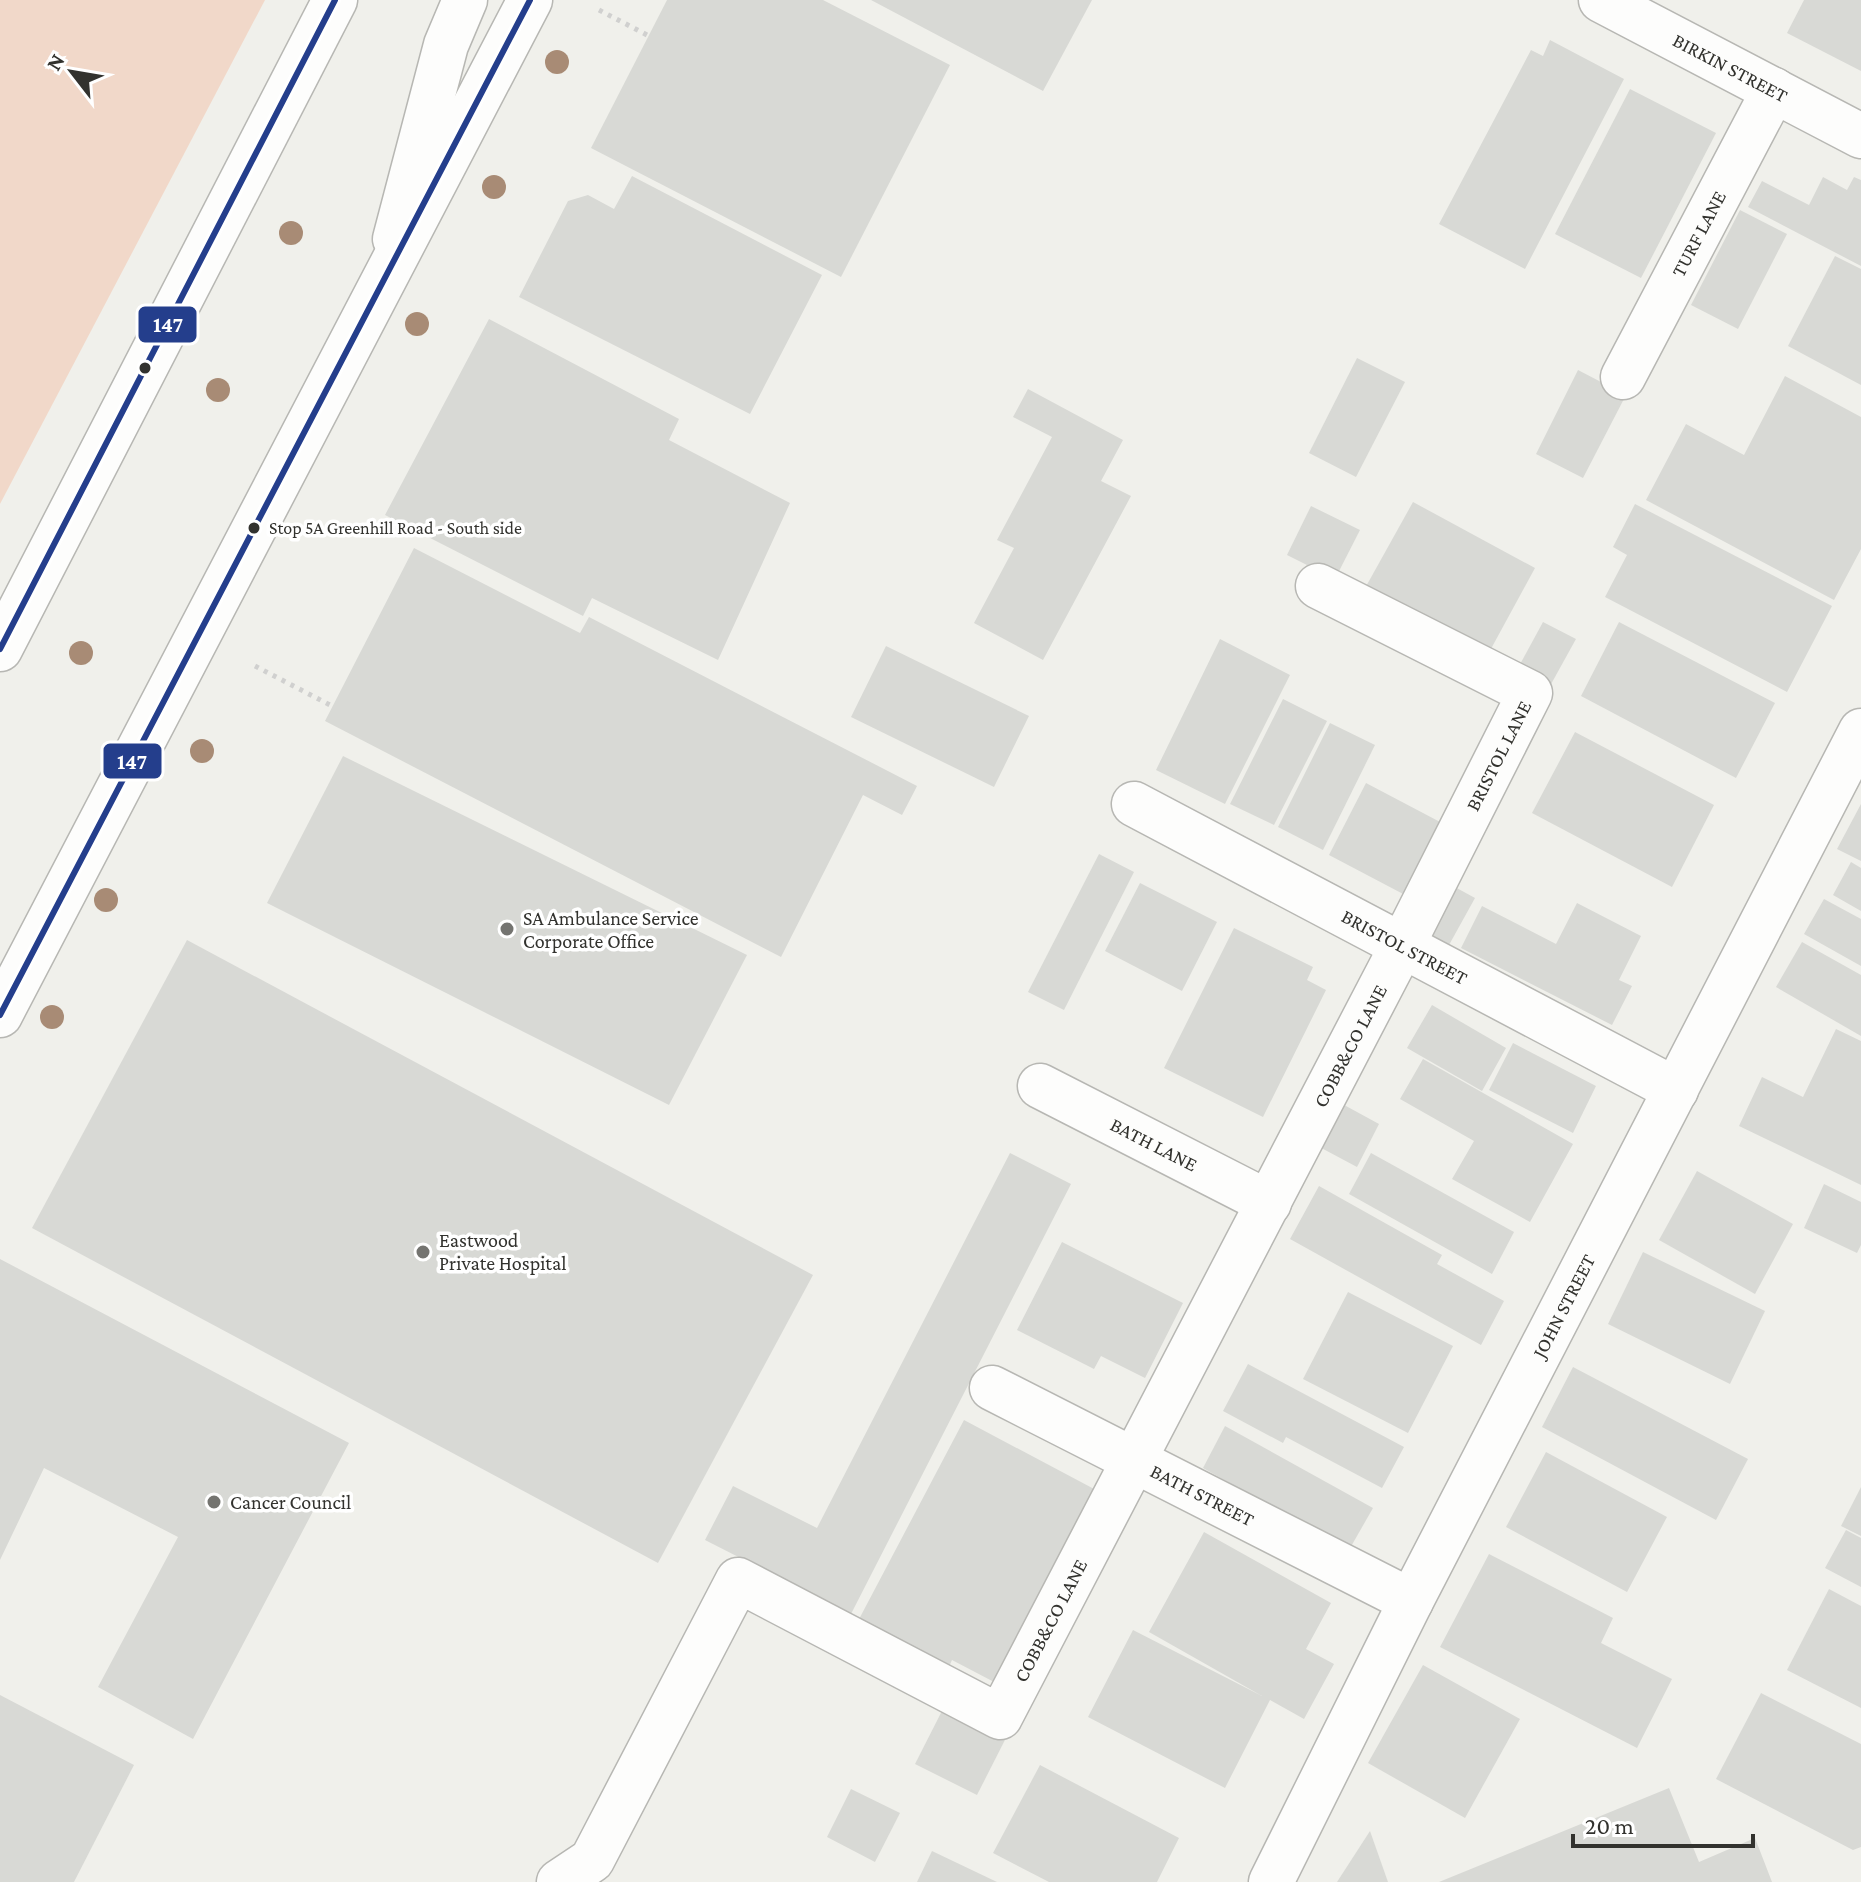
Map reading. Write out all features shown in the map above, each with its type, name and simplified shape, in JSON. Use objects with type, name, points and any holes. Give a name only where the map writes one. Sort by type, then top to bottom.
[{"type":"main road","points":[[0,649],[335,0]]},
{"type":"main road","points":[[384,278],[446,45],[465,0]]},
{"type":"main road","points":[[6,990],[530,0]]},
{"type":"main road","name":"BIRKIN STREET","points":[[1601,0],[1861,136]]},
{"type":"main road","name":"TURF LANE","points":[[1623,377],[1774,90]]},
{"type":"main road","name":"BRISTOL LANE","points":[[1318,586],[1530,693],[1402,946]]},
{"type":"main road","name":"JOHN STREET","points":[[1271,1882],[1411,1601],[1861,731]]},
{"type":"main road","name":"BRISTOL STREET","points":[[1134,804],[1676,1090]]},
{"type":"main road","name":"COBB&CO LANE","points":[[559,1882],[592,1860],[738,1580],[1000,1717],[1402,946]]},
{"type":"main road","name":"BATH LANE","points":[[1040,1086],[1269,1203]]},
{"type":"main road","name":"BATH STREET","points":[[992,1388],[1411,1601]]},
{"type":"path","points":[[599,10],[649,36]]},
{"type":"path","points":[[255,666],[332,706]]},
{"type":"shaded area","points":[[0,0],[265,0],[0,504]]},
{"type":"building","points":[[667,0],[823,0],[950,65],[841,277],[591,148]]},
{"type":"building","points":[[871,0],[1092,0],[1043,91]]},
{"type":"building","points":[[1804,0],[1861,0],[1861,71],[1787,33]]},
{"type":"building","points":[[1550,40],[1624,79],[1525,269],[1439,224],[1531,50],[1543,56]]},
{"type":"building","points":[[1630,89],[1716,133],[1641,278],[1555,234]]},
{"type":"building","points":[[632,176],[822,275],[750,414],[519,297],[568,201],[588,195],[614,209]]},
{"type":"building","points":[[1823,177],[1847,190],[1854,177],[1861,180],[1861,266],[1748,207],[1762,181],[1809,205]]},
{"type":"building","points":[[1740,210],[1787,234],[1738,329],[1691,305]]},
{"type":"building","points":[[1835,256],[1861,269],[1861,385],[1788,346]]},
{"type":"building","points":[[489,319],[679,419],[669,440],[790,503],[718,660],[592,598],[583,616],[385,515]]},
{"type":"building","points":[[1357,358],[1405,382],[1356,477],[1309,453]]},
{"type":"building","points":[[1578,370],[1626,395],[1583,478],[1536,454]]},
{"type":"building","points":[[1785,376],[1861,417],[1861,549],[1834,600],[1646,500],[1686,424],[1744,455]]},
{"type":"building","points":[[1028,389],[1123,440],[1101,481],[1131,496],[1043,660],[974,623],[1014,548],[997,540],[1052,437],[1013,417]]},
{"type":"building","points":[[1413,502],[1535,568],[1486,658],[1364,590]]},
{"type":"building","points":[[1635,504],[1832,606],[1787,692],[1605,597],[1627,555],[1613,547]]},
{"type":"building","points":[[1311,506],[1360,530],[1335,579],[1287,555]]},
{"type":"building","points":[[414,548],[580,633],[589,617],[917,786],[902,815],[863,795],[781,957],[325,721]]},
{"type":"building","points":[[1543,622],[1576,639],[1550,686],[1518,668]]},
{"type":"building","points":[[1619,622],[1775,703],[1736,778],[1581,696]]},
{"type":"building","points":[[1220,639],[1290,675],[1225,804],[1156,770]]},
{"type":"building","points":[[886,646],[1029,716],[994,787],[851,717]]},
{"type":"building","points":[[1283,699],[1327,721],[1274,825],[1230,804]]},
{"type":"building","points":[[1330,723],[1375,745],[1323,850],[1278,827]]},
{"type":"building","points":[[1575,732],[1714,805],[1672,887],[1532,813]]},
{"type":"building","name":"SA Ambulance Service Corporate Office","points":[[343,756],[747,955],[669,1105],[267,903]]},
{"type":"building","points":[[1366,783],[1442,823],[1405,895],[1329,855]]},
{"type":"building","points":[[1861,804],[1861,861],[1837,849]]},
{"type":"building","points":[[1099,854],[1134,872],[1064,1010],[1028,992]]},
{"type":"building","points":[[1851,862],[1861,868],[1861,911],[1833,895]]},
{"type":"building","points":[[1442,880],[1475,898],[1449,945],[1416,927]]},
{"type":"building","points":[[1140,883],[1217,922],[1182,991],[1105,951]]},
{"type":"building","points":[[1824,899],[1861,919],[1861,966],[1804,934]]},
{"type":"building","points":[[1577,903],[1641,936],[1619,980],[1632,986],[1612,1025],[1461,948],[1482,906],[1556,944]]},
{"type":"building","points":[[1234,928],[1313,967],[1307,980],[1326,990],[1263,1117],[1164,1068]]},
{"type":"building","name":"Eastwood Private Hospital","points":[[187,940],[813,1275],[658,1563],[32,1228]]},
{"type":"building","points":[[1802,942],[1861,975],[1861,1036],[1776,987]]},
{"type":"building","points":[[1432,1005],[1506,1048],[1482,1091],[1407,1048]]},
{"type":"building","points":[[1836,1029],[1861,1041],[1861,1185],[1739,1126],[1762,1077],[1803,1097]]},
{"type":"building","points":[[1513,1043],[1596,1086],[1573,1133],[1489,1090]]},
{"type":"building","points":[[1423,1059],[1573,1144],[1530,1222],[1452,1179],[1474,1141],[1400,1099]]},
{"type":"building","points":[[1335,1100],[1379,1124],[1357,1167],[1312,1143]]},
{"type":"building","points":[[1010,1153],[1071,1184],[851,1614],[705,1540],[733,1486],[817,1528]]},
{"type":"building","points":[[1371,1153],[1514,1232],[1492,1274],[1349,1194]]},
{"type":"building","points":[[1697,1171],[1793,1224],[1755,1294],[1659,1240]]},
{"type":"building","points":[[1824,1184],[1861,1202],[1861,1245],[1857,1253],[1804,1228]]},
{"type":"building","points":[[1319,1186],[1442,1255],[1437,1264],[1504,1301],[1481,1345],[1290,1239]]},
{"type":"building","points":[[1062,1242],[1183,1303],[1145,1378],[1101,1356],[1094,1369],[1017,1330]]},
{"type":"building","points":[[1643,1252],[1765,1311],[1730,1384],[1608,1324]]},
{"type":"building","name":"Cancer Council","points":[[0,1259],[349,1443],[193,1739],[98,1687],[178,1537],[44,1468],[0,1560]]},
{"type":"building","points":[[1348,1292],[1453,1346],[1408,1433],[1303,1379]]},
{"type":"building","points":[[1248,1364],[1404,1447],[1382,1488],[1286,1437],[1283,1443],[1223,1411]]},
{"type":"building","points":[[1573,1367],[1748,1459],[1716,1520],[1542,1427]]},
{"type":"building","points":[[964,1420],[1096,1490],[996,1683],[952,1660],[947,1671],[857,1623]]},
{"type":"building","points":[[1225,1426],[1373,1508],[1349,1550],[1203,1468]]},
{"type":"building","points":[[1546,1452],[1667,1517],[1627,1592],[1506,1527]]},
{"type":"building","points":[[1861,1487],[1861,1536],[1841,1526]]},
{"type":"building","points":[[1846,1530],[1861,1538],[1861,1587],[1825,1568]]},
{"type":"building","points":[[1204,1532],[1331,1603],[1306,1649],[1334,1664],[1304,1719],[1270,1700],[1225,1788],[1088,1717],[1133,1630],[1262,1696],[1149,1632]]},
{"type":"building","points":[[1489,1554],[1613,1618],[1601,1643],[1672,1679],[1637,1748],[1440,1647]]},
{"type":"building","points":[[1829,1589],[1861,1606],[1861,1708],[1787,1670]]},
{"type":"building","points":[[1423,1665],[1520,1719],[1465,1818],[1368,1763]]},
{"type":"building","points":[[1761,1693],[1861,1744],[1861,1847],[1853,1850],[1716,1779]]},
{"type":"building","points":[[0,1695],[134,1765],[74,1882],[0,1882]]},
{"type":"building","points":[[946,1703],[1008,1734],[977,1795],[915,1764]]},
{"type":"building","points":[[1040,1765],[1179,1838],[1157,1882],[1049,1882],[993,1853]]},
{"type":"building","points":[[1669,1788],[1699,1862],[1755,1838],[1772,1882],[1439,1882]]},
{"type":"building","points":[[851,1789],[900,1813],[875,1862],[827,1837]]},
{"type":"building","points":[[1370,1831],[1388,1882],[1337,1882]]},
{"type":"building","points":[[932,1851],[997,1882],[917,1882]]},
{"type":"transit line","name":"147","points":[[0,649],[335,0]]},
{"type":"transit line","name":"147","points":[[0,1015],[530,0]]},
{"type":"place","name":"Stop 5A Greenhill Road - South side","points":[[254,528]]},
{"type":"place","name":"SA Ambulance Service Corporate Office","points":[[507,929]]},
{"type":"place","name":"Eastwood Private Hospital","points":[[423,1252]]},
{"type":"place","name":"Cancer Council","points":[[214,1502]]}]
